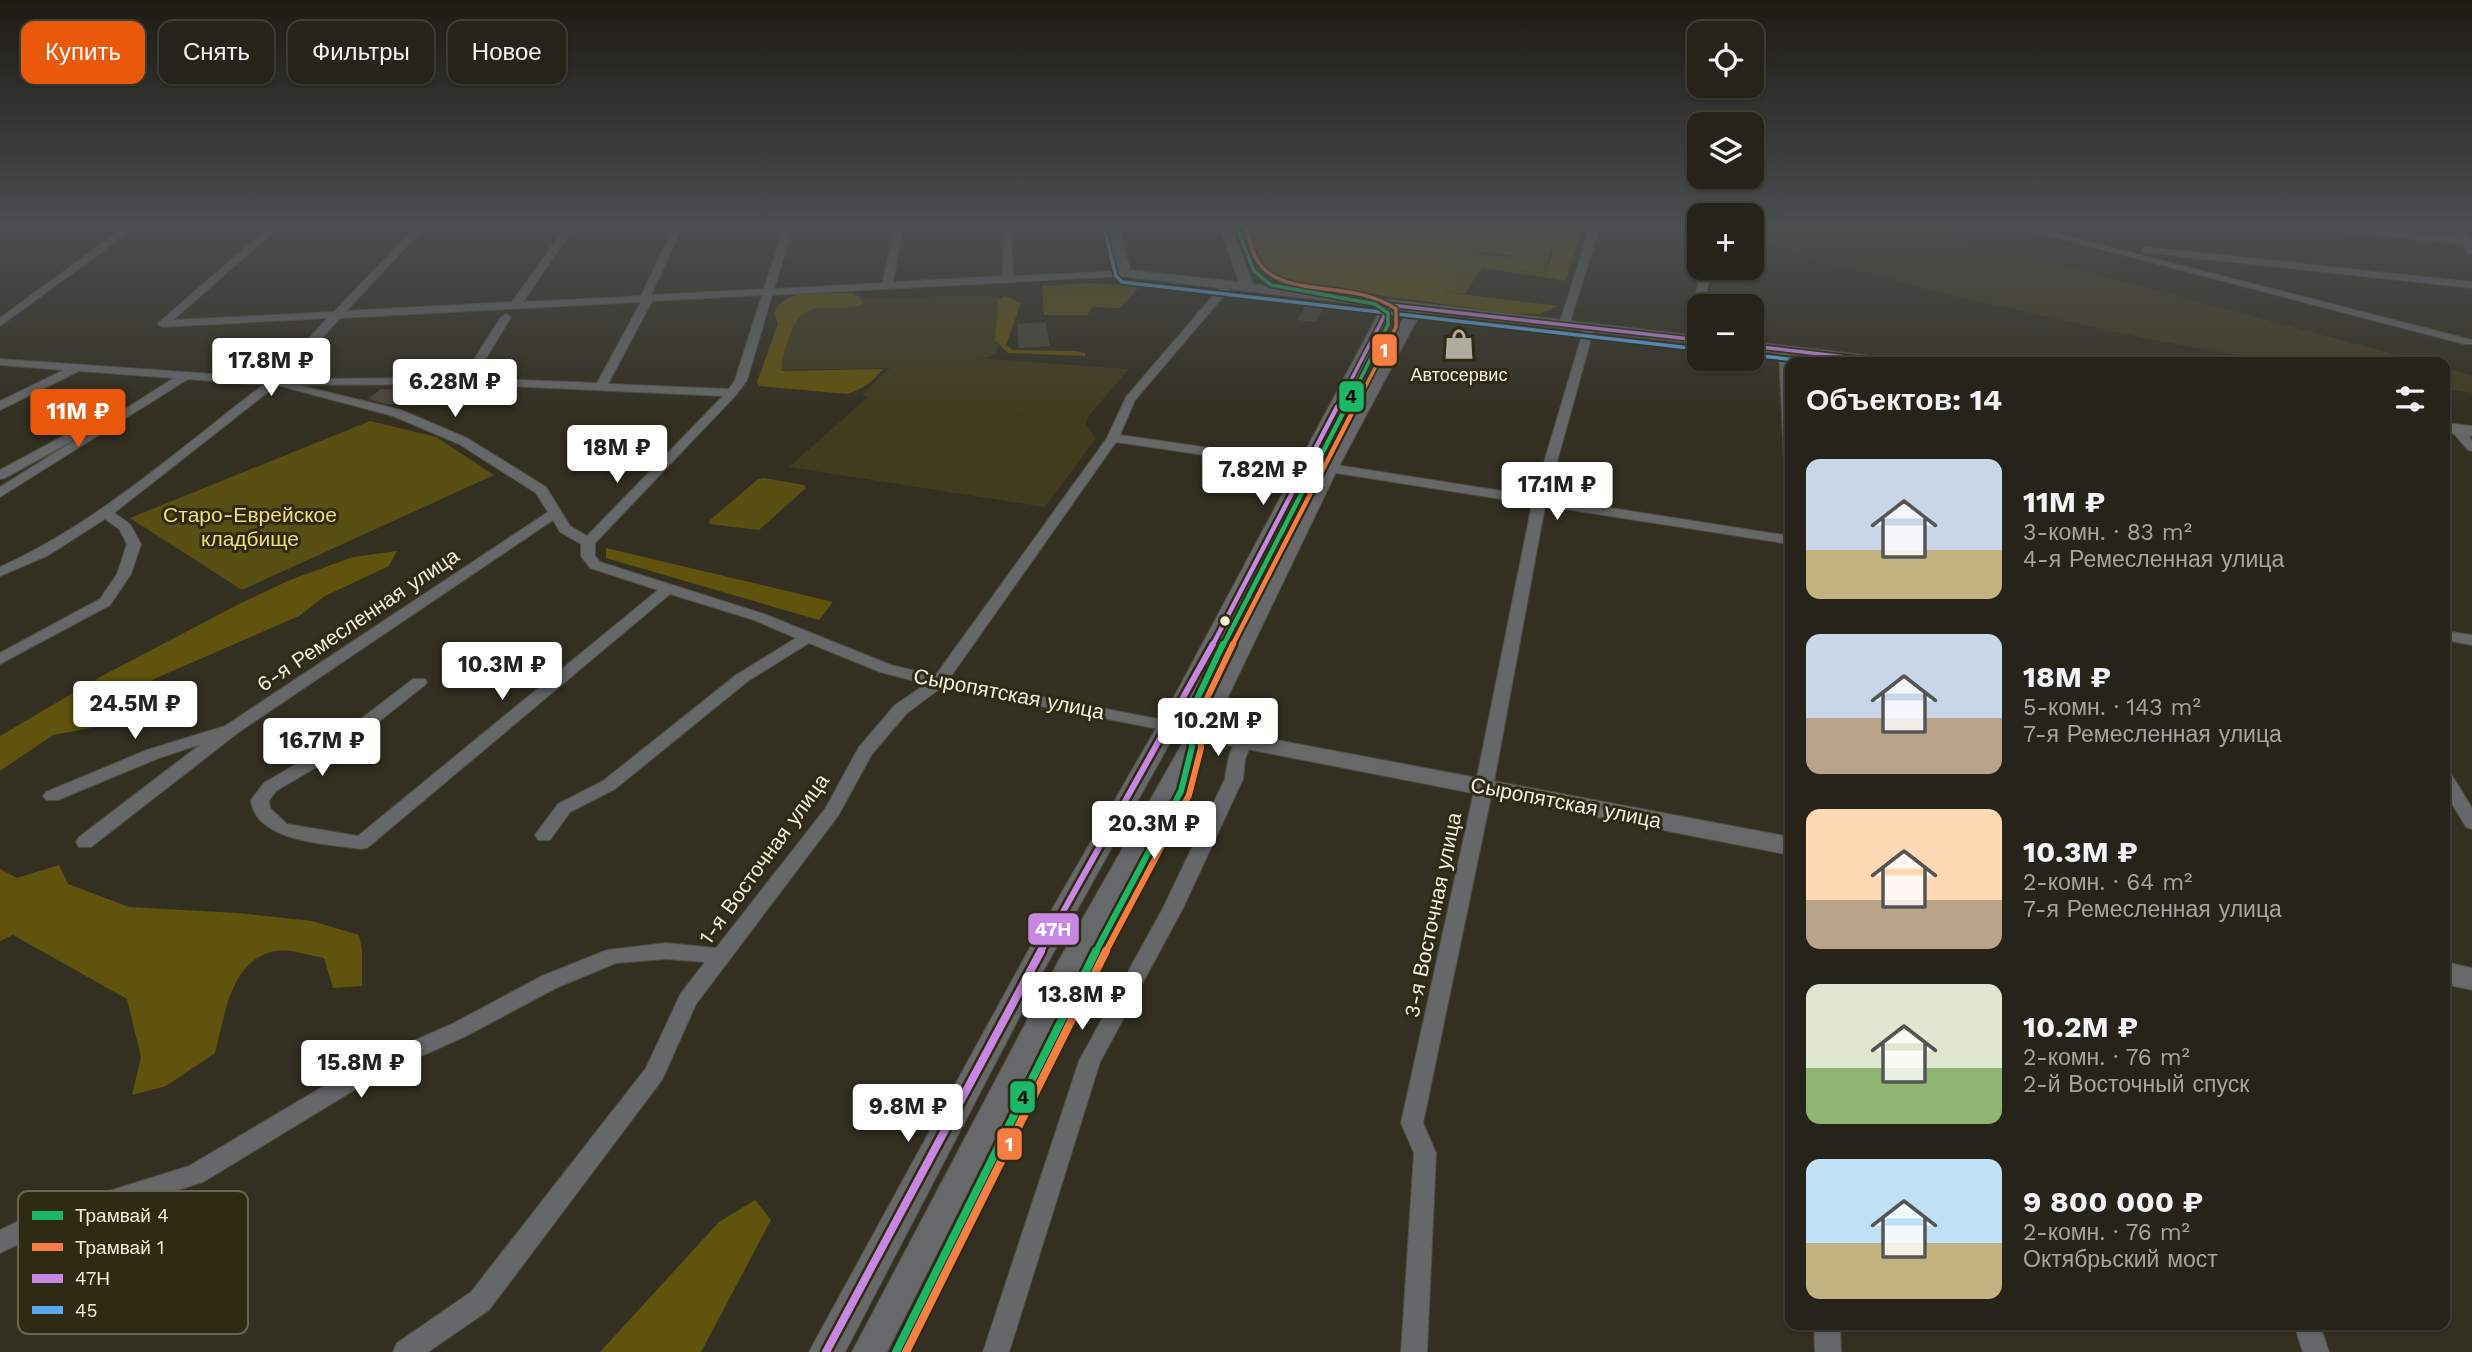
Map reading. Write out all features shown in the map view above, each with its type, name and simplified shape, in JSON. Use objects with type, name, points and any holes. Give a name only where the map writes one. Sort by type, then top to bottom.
[{"type":"main road","points":[[1257,289],[1687,339]]},
{"type":"main road","points":[[825,1352],[1036,960],[1169,726],[1390,305]]},
{"type":"main road","points":[[869,1352],[1068,967],[1200,732],[1329,468],[1416,308]]},
{"type":"main road","points":[[1764,348],[1845,357]]},
{"type":"main road","name":"Сыропятская улица","points":[[1169,726],[1785,845]]},
{"type":"main road","points":[[2450,974],[2472,979]]},
{"type":"street","points":[[0,323],[46,289]]},
{"type":"street","points":[[202,289],[162,324],[846,289]]},
{"type":"street","points":[[0,572],[42,553],[105,513],[274,382],[362,289]]},
{"type":"street","points":[[515,306],[527,289]]},
{"type":"street","points":[[601,387],[647,300],[648,289]]},
{"type":"street","points":[[274,382],[297,391],[386,410],[428,424],[528,480],[541,490],[565,529],[589,542],[732,393],[741,380],[770,289]]},
{"type":"street","name":"1-я Восточная улица","points":[[406,1352],[480,1301],[654,1074],[688,999],[832,812],[865,751],[901,709],[939,682],[1113,438],[1130,399],[1224,289]]},
{"type":"street","points":[[1564,325],[1575,289]]},
{"type":"street","points":[[2262,289],[2468,342]]},
{"type":"street","points":[[466,381],[506,317]]},
{"type":"street","name":"3-я Восточная улица","points":[[1414,1352],[1425,1153],[1412,1124],[1484,787],[1539,502],[1589,328]]},
{"type":"street","points":[[1784,350],[1785,368]]},
{"type":"street","points":[[0,362],[274,382],[466,381],[732,393]]},
{"type":"street","points":[[0,406],[78,368]]},
{"type":"street","points":[[0,493],[184,377]]},
{"type":"street","points":[[0,475],[70,435],[145,401]]},
{"type":"street","points":[[2457,429],[2472,447]]},
{"type":"street","points":[[1113,438],[1306,466]]},
{"type":"street","points":[[1329,468],[1785,539]]},
{"type":"street","points":[[0,659],[105,602],[124,574],[134,544],[125,527],[105,513]]},
{"type":"street","name":"6-я Ремесленная улица","points":[[85,842],[233,728],[555,513]]},
{"type":"street","name":"Сыропятская улица","points":[[589,542],[588,556],[595,565],[759,617],[886,668],[939,682],[1169,726]]},
{"type":"street","points":[[419,682],[329,752],[270,787],[260,800],[261,810],[282,829],[361,843],[667,589]]},
{"type":"street","points":[[2450,637],[2472,640]]},
{"type":"street","points":[[544,835],[564,808],[609,785],[743,678],[806,638]]},
{"type":"street","points":[[52,796],[153,754],[233,728]]},
{"type":"street","points":[[996,1352],[1090,1062],[1173,908],[1234,779],[1237,759],[1244,742]]},
{"type":"street","points":[[2450,786],[2472,823]]},
{"type":"street","points":[[144,1191],[195,1175],[371,1069],[459,1030],[549,982],[614,955],[666,951],[722,956]]},
{"type":"street","points":[[0,1242],[18,1233]]},
{"type":"street","points":[[1827,1330],[1828,1352]]},
{"type":"street","points":[[2309,1330],[2316,1352]]},
{"type":"shaded area","points":[[1335,289],[1444,289],[1442,292],[1559,306],[1539,314],[1509,313]]},
{"type":"shaded area","points":[[1927,289],[2151,289],[2405,357],[2250,357],[2153,340]]},
{"type":"shaded area","points":[[808,293],[852,293],[860,297],[862,304],[812,309],[804,313],[791,333],[784,352],[782,371],[883,369],[862,387],[847,394],[760,386],[757,382],[778,324],[774,313],[780,304],[797,295]]},
{"type":"shaded area","points":[[987,295],[1002,299],[997,352],[987,358],[975,358],[1129,369],[1087,418],[1086,424],[1096,438],[1045,507],[789,467],[868,397],[862,395],[890,368],[776,370],[787,301]]},
{"type":"shaded area","points":[[1004,296],[1021,303],[1006,345],[1013,350],[1076,351],[1085,353],[1085,356],[1008,353],[995,340],[998,301]]},
{"type":"shaded area","points":[[2450,369],[2472,375],[2472,393],[2450,390]]},
{"type":"shaded area","points":[[606,548],[833,602],[819,620],[606,558]]},
{"type":"shaded area","points":[[397,551],[389,566],[325,596],[299,616],[154,679],[133,712],[97,727],[53,735],[0,771],[0,736],[100,677],[290,580],[353,557]]},
{"type":"shaded area","points":[[59,865],[68,884],[129,907],[237,913],[312,921],[359,935],[362,950],[362,986],[333,988],[324,958],[280,950],[260,956],[239,977],[232,992],[215,1053],[166,1086],[132,1095],[141,1057],[127,999],[13,935],[0,941],[0,869],[17,878]]},
{"type":"shaded area","points":[[755,1200],[771,1220],[701,1352],[600,1352],[719,1222]]},
{"type":"green space","points":[[1042,289],[1137,289],[1120,308],[1093,307],[1087,315],[1044,315]]},
{"type":"green space","points":[[1441,289],[1468,289],[1464,294],[1441,292]]},
{"type":"green space","name":"Старо-Еврейское кладбище","points":[[370,421],[436,437],[494,475],[242,590],[130,518]]},
{"type":"green space","points":[[758,479],[804,485],[806,488],[759,530],[710,524],[709,521]]},
{"type":"building","points":[[1307,303],[1325,306],[1315,322],[1297,320]]},
{"type":"building","points":[[1046,322],[1050,346],[1019,348],[1017,324]]},
{"type":"building","points":[[381,389],[444,390],[428,405],[386,404],[368,399]]},
{"type":"tram line","name":"4","points":[[896,1352],[1084,974],[1181,791],[1192,747],[1190,714],[1195,699],[1388,325],[1388,313],[1375,304],[1293,289]]},
{"type":"tram line","name":"1","points":[[906,1352],[1092,978],[1189,795],[1201,748],[1199,715],[1203,702],[1396,327],[1396,309],[1364,292],[1346,289]]},
{"type":"transit line","name":"45","points":[[1183,289],[1687,348]]},
{"type":"transit line","name":"47Н","points":[[826,1352],[1036,960],[1185,697],[1390,305],[1687,339]]},
{"type":"transit line","name":"47Н","points":[[1764,347],[1846,357]]},
{"type":"transit line","name":"45","points":[[1764,356],[1785,359]]},
{"type":"place","name":"Автосервис","points":[[1459,344]]}]
